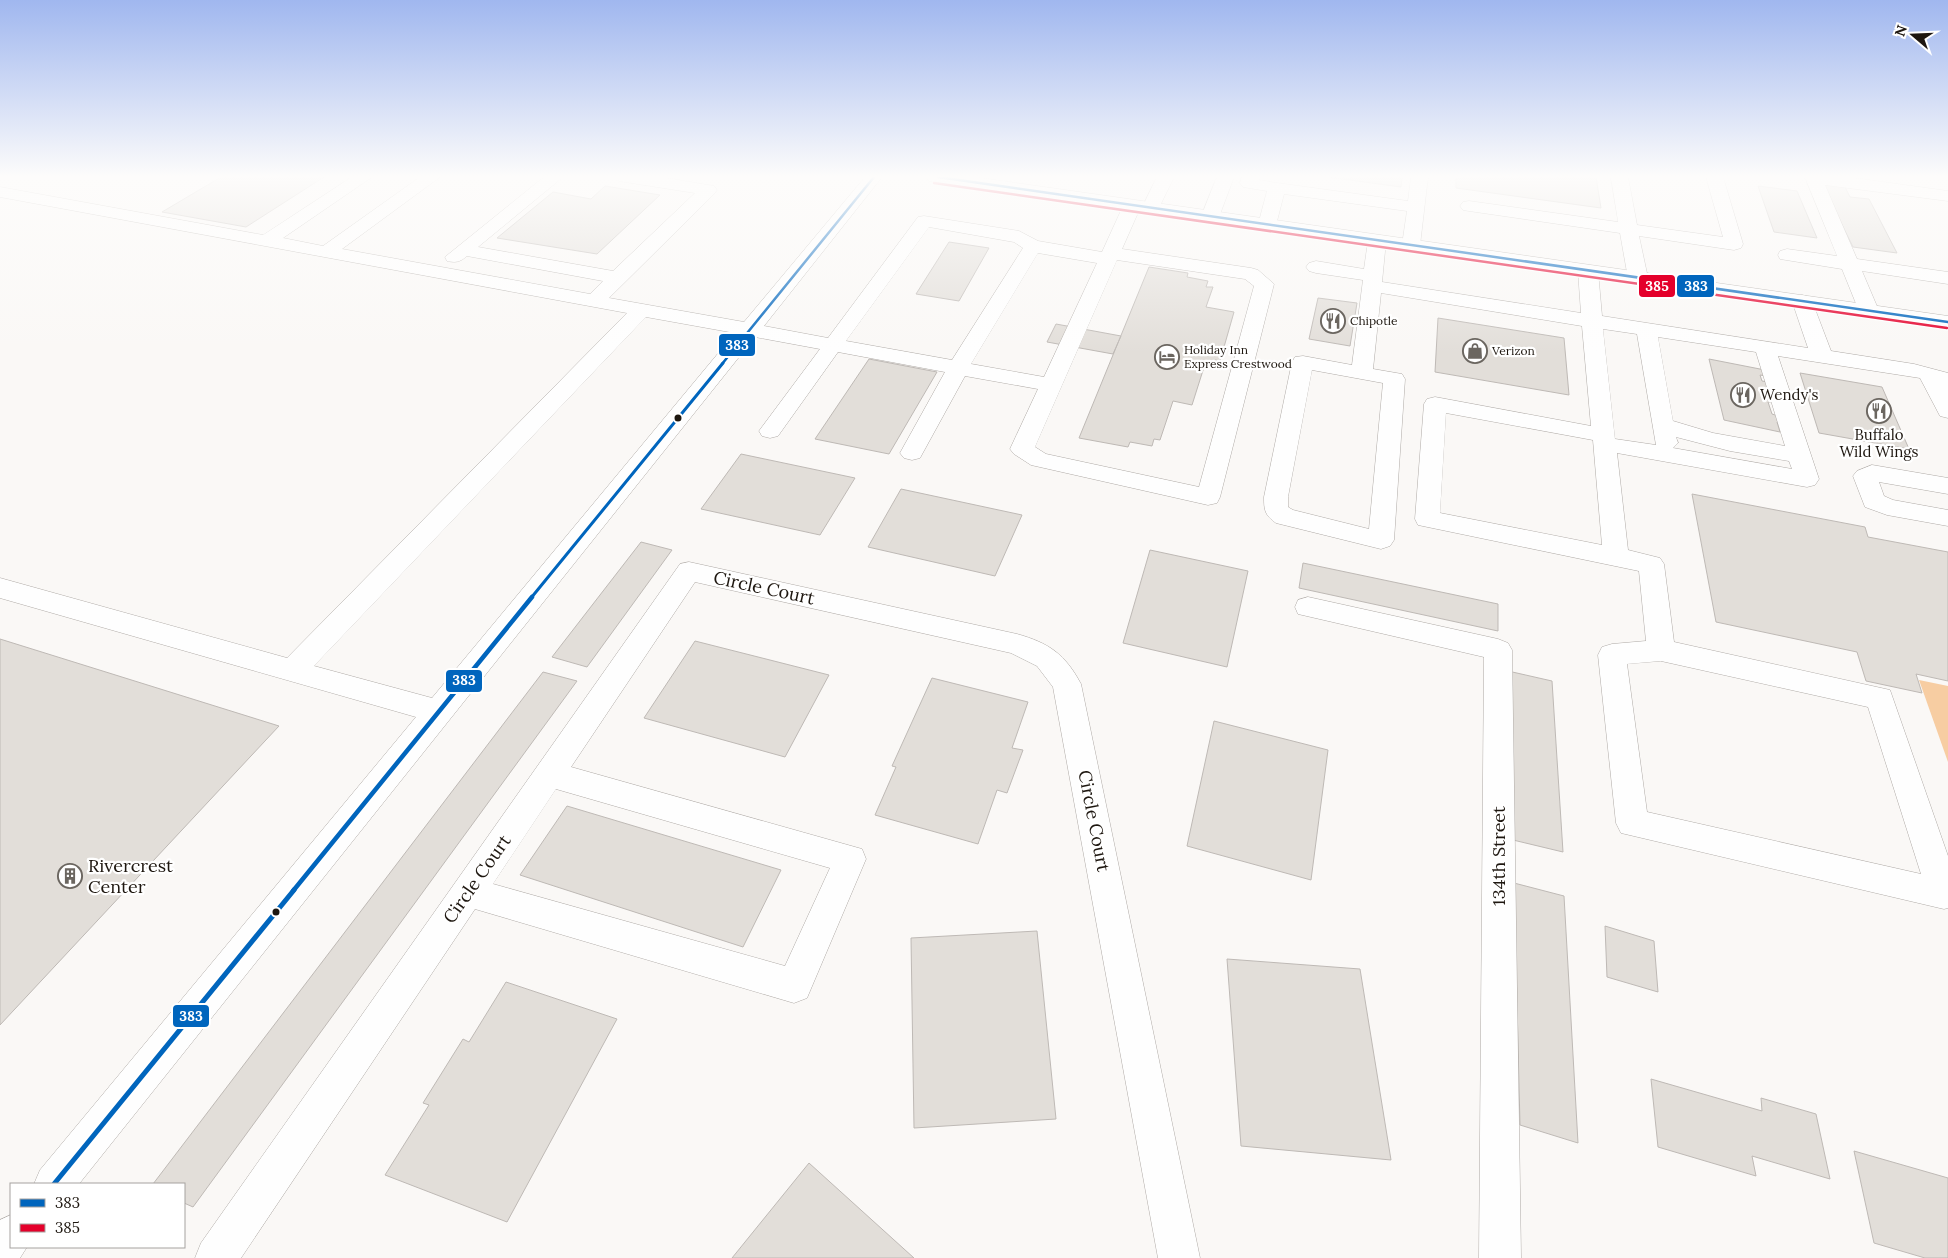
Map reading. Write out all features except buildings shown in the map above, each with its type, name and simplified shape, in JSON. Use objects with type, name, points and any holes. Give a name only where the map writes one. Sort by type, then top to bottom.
[{"type":"street","points":[[237,236],[1051,385]]},
{"type":"street","points":[[266,241],[274,236]]},
{"type":"street","points":[[326,252],[349,236]]},
{"type":"street","points":[[435,272],[481,236]]},
{"type":"street","points":[[594,301],[661,236]]},
{"type":"street","points":[[55,1183],[826,236]]},
{"type":"street","points":[[770,431],[914,236]]},
{"type":"street","points":[[1011,236],[1019,237],[1033,246],[1109,256],[1251,274],[1264,284],[1208,497],[1039,460],[1022,450],[1109,256],[1123,236]]},
{"type":"street","points":[[1341,236],[1948,322]]},
{"type":"street","points":[[1410,245],[1412,236]]},
{"type":"street","points":[[1630,236],[1638,278]]},
{"type":"street","points":[[1676,236],[1734,244],[1732,236]]},
{"type":"street","points":[[1836,236],[1869,311]]},
{"type":"street","points":[[1362,373],[1377,241]]},
{"type":"street","points":[[912,453],[958,368],[1033,246]]},
{"type":"street","points":[[463,250],[618,278]]},
{"type":"street","points":[[1787,255],[1948,278]]},
{"type":"street","points":[[1316,268],[1373,281],[1592,321],[1914,370],[1938,378],[1934,382],[1948,411]]},
{"type":"street","points":[[1588,271],[1616,557]]},
{"type":"street","points":[[1802,301],[1822,356]]},
{"type":"street","points":[[293,670],[641,310]]},
{"type":"street","points":[[1646,329],[1668,455]]},
{"type":"street","points":[[1661,650],[1651,564],[1427,519],[1434,404],[1604,439],[1668,455],[1807,480],[1765,348]]},
{"type":"street","points":[[1303,362],[1362,373],[1394,379],[1381,540],[1285,517],[1276,511],[1276,497],[1303,362]]},
{"type":"street","points":[[1662,425],[1694,436],[1732,445],[1799,455]]},
{"type":"street","points":[[1948,486],[1872,473],[1865,476],[1874,501],[1887,507],[1948,518]]},
{"type":"street","name":"Circle Court","points":[[216,1258],[689,571],[1017,644],[1047,658],[1067,684],[1179,1258]]},
{"type":"street","points":[[0,588],[439,712]]},
{"type":"street","name":"134th Street","points":[[1308,608],[1498,650],[1500,1258]]},
{"type":"street","points":[[1661,650],[1880,698],[1944,894],[1632,823],[1612,656],[1661,650]]},
{"type":"street","points":[[468,892],[794,986],[850,859],[550,774]]},
{"type":"street","points":[[0,1250],[10,1237]]},
{"type":"shaded area","points":[[1919,680],[1948,686],[1948,762]]},
{"type":"transit line","name":"383","points":[[55,1183],[826,236]]},
{"type":"transit line","name":"385","points":[[1302,236],[1947,328]]},
{"type":"transit line","name":"383","points":[[1347,236],[1948,322]]},
{"type":"place","name":"Chipotle","points":[[1333,321]]},
{"type":"place","name":"Verizon","points":[[1475,351]]},
{"type":"place","name":"Holiday Inn Express Crestwood","points":[[1167,357]]},
{"type":"place","name":"Wendy's","points":[[1743,395]]},
{"type":"place","name":"Buffalo Wild Wings","points":[[1879,411]]},
{"type":"place","name":"Rivercrest Center","points":[[70,876]]}]
